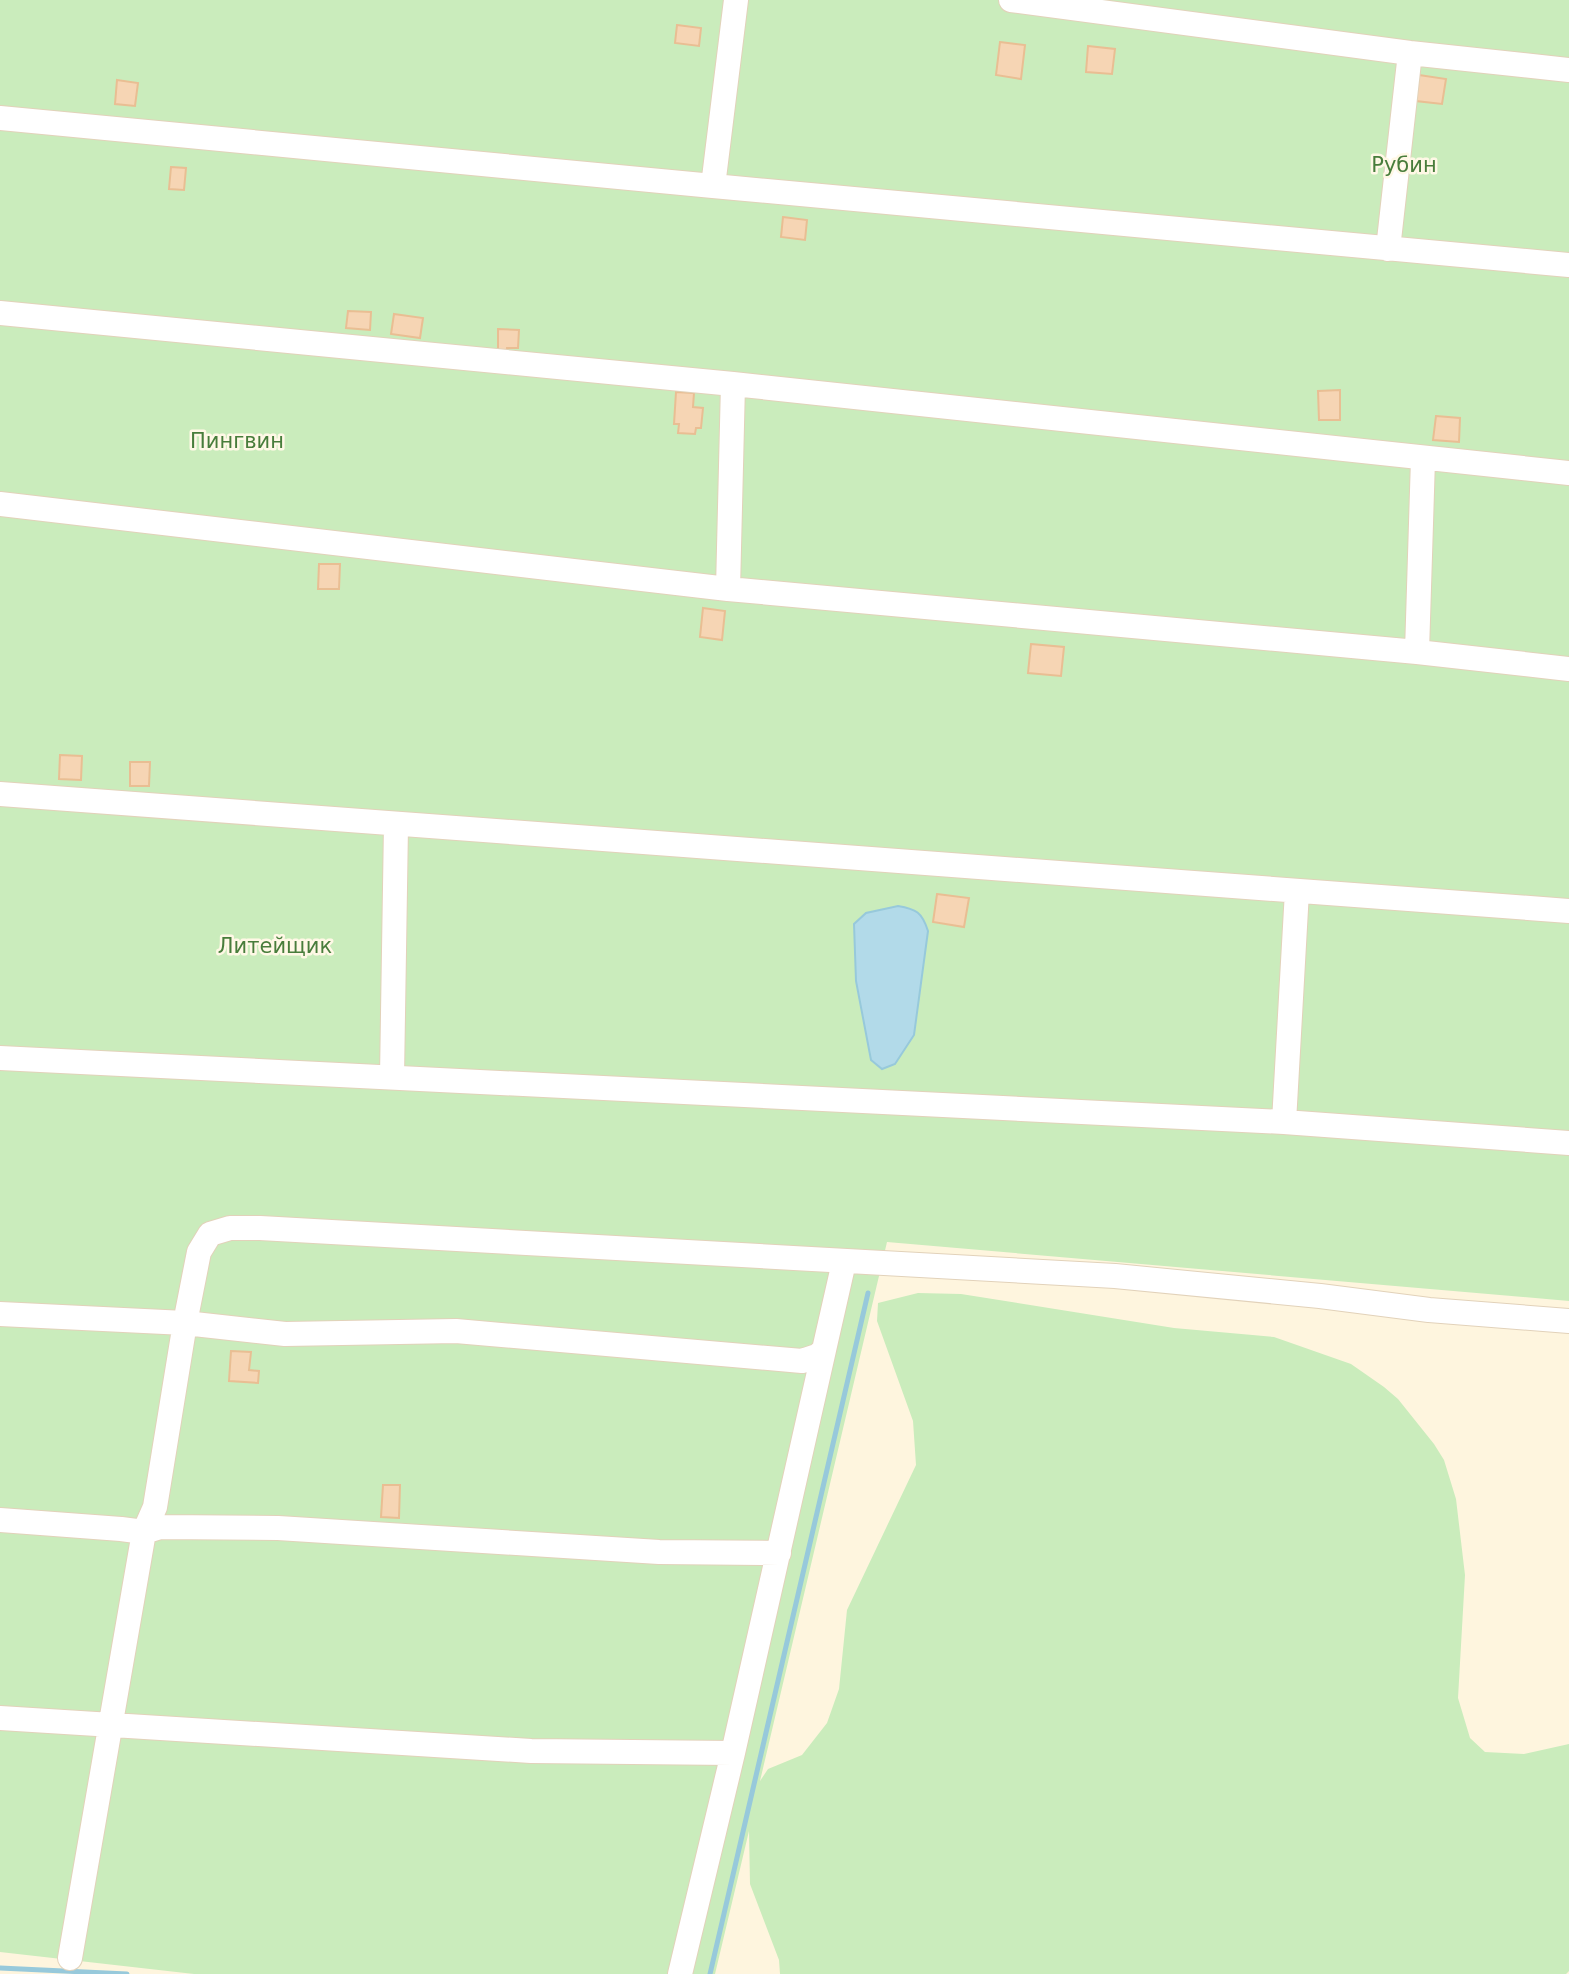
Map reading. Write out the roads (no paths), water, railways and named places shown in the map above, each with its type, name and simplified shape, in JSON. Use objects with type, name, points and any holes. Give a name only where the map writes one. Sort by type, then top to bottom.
[{"type":"street","points":[[713,186],[736,0]]},
{"type":"street","points":[[1011,0],[1410,53],[1569,70]]},
{"type":"street","points":[[1388,249],[1410,53]]},
{"type":"street","points":[[0,118],[1569,265]]},
{"type":"street","points":[[0,313],[733,384],[1569,473]]},
{"type":"street","points":[[727,589],[733,384]]},
{"type":"street","points":[[1417,652],[1423,459]]},
{"type":"street","points":[[0,505],[727,589],[1417,652],[1569,669]]},
{"type":"street","points":[[0,794],[1569,912]]},
{"type":"street","points":[[392,1077],[396,825]]},
{"type":"street","points":[[1283,1122],[1297,891]]},
{"type":"street","points":[[0,1058],[1283,1122],[1569,1143]]},
{"type":"street","points":[[70,1958],[144,1532],[155,1507],[184,1323],[199,1252],[210,1234],[230,1228],[260,1228],[1115,1276],[1320,1296],[1429,1310],[1569,1321]]},
{"type":"street","points":[[680,1974],[844,1262]]},
{"type":"street","points":[[0,1314],[184,1323],[285,1334],[456,1331],[802,1361],[817,1356],[824,1350]]},
{"type":"street","points":[[0,1520],[144,1532],[160,1527],[278,1528],[659,1552],[779,1553]]},
{"type":"street","points":[[0,1718],[531,1751],[733,1753]]},
{"type":"water","points":[[898,906],[918,912],[928,931],[914,1035],[895,1064],[882,1069],[871,1060],[856,981],[854,924],[866,913]]},
{"type":"waterway","points":[[710,1974],[868,1293]]},
{"type":"waterway","points":[[0,1968],[127,1974]]},
{"type":"park label","name":"Рубин","points":[[1404,165]]},
{"type":"park label","name":"Пингвин","points":[[237,441]]},
{"type":"park label","name":"Литейщик","points":[[275,946]]}]
